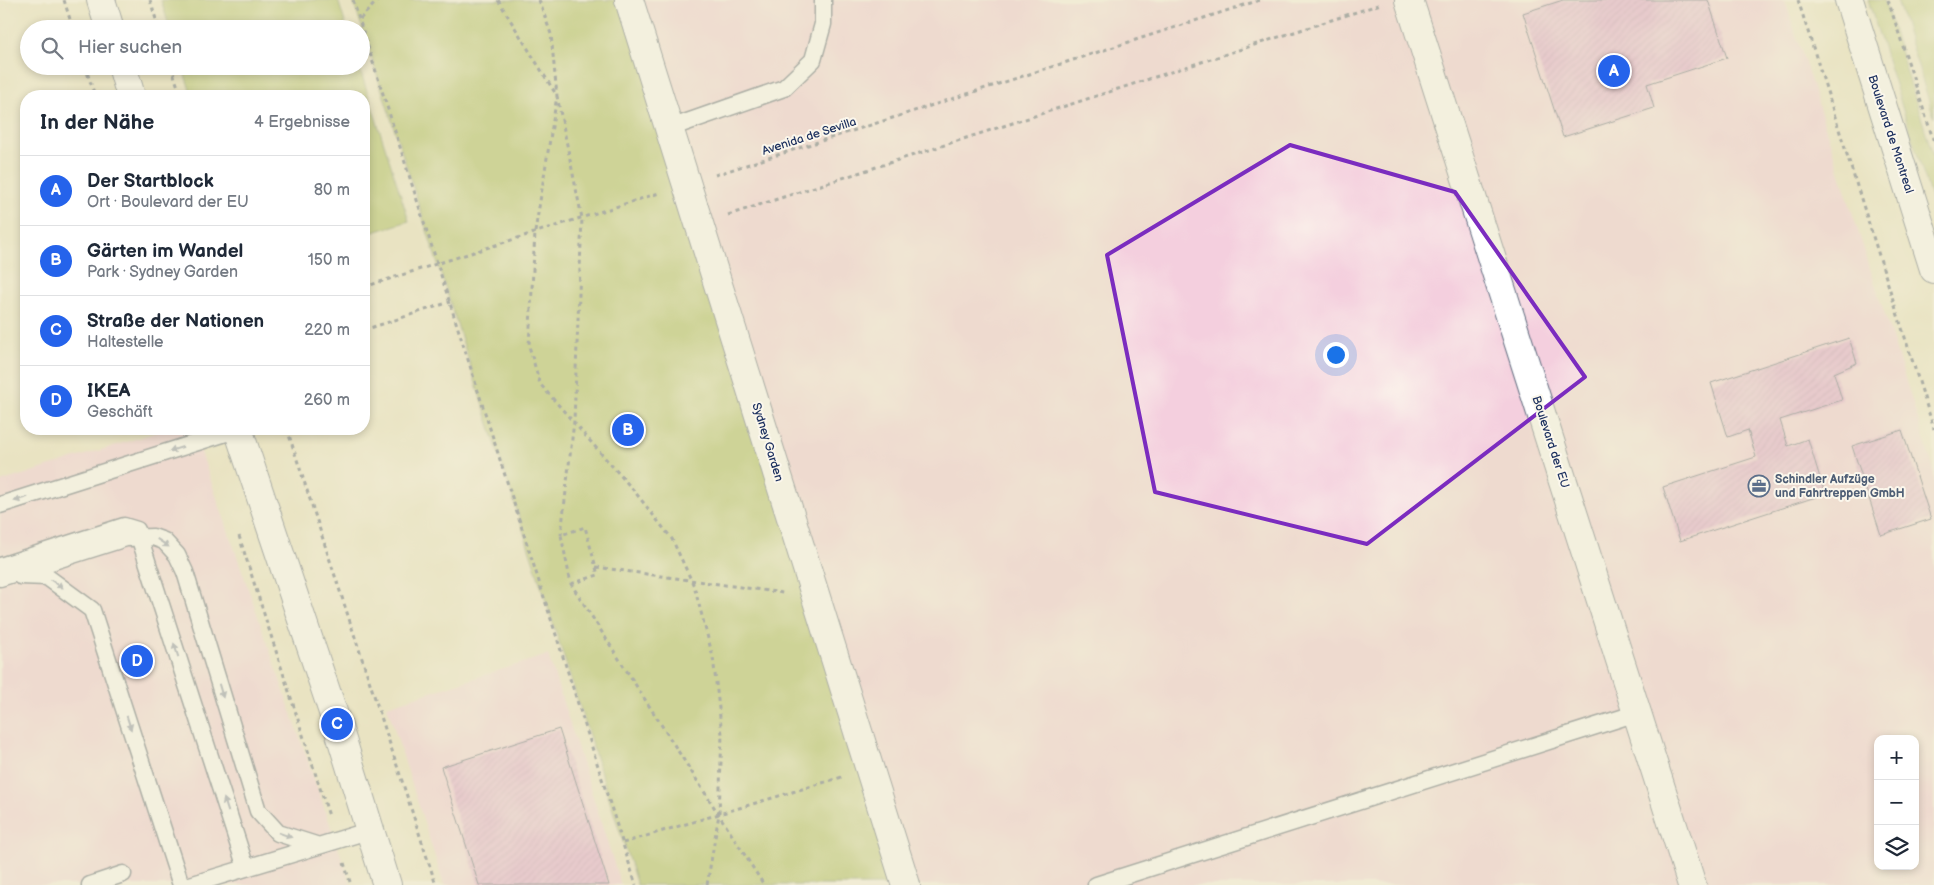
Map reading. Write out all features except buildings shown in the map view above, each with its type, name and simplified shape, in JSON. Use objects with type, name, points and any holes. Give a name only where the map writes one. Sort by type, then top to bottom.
[{"type":"street","points":[[101,0],[107,20]]},
{"type":"street","name":"Sydney Garden","points":[[629,0],[906,885]]},
{"type":"street","name":"Boulevard de Montreal","points":[[1849,0],[1934,268]]},
{"type":"street","name":"Boulevard der EU","points":[[1396,2],[1637,713],[1692,885]]},
{"type":"street","points":[[125,75],[129,90]]},
{"type":"street","points":[[241,435],[371,830],[387,885]]},
{"type":"lane","points":[[670,128],[784,88],[813,60],[823,24],[823,0]]},
{"type":"lane","points":[[0,505],[220,435]]},
{"type":"lane","points":[[4,573],[124,526],[137,530],[246,868]]},
{"type":"lane","points":[[4,573],[126,538],[153,537],[164,541],[177,555],[185,572],[258,811],[278,833],[320,846]]},
{"type":"lane","points":[[4,573],[47,577],[92,610],[181,885]]},
{"type":"lane","points":[[1096,885],[1637,713]]},
{"type":"lane","points":[[190,885],[371,830]]},
{"type":"lane","points":[[90,885],[123,874]]},
{"type":"path","points":[[64,0],[70,20]]},
{"type":"path","points":[[150,0],[157,20]]},
{"type":"path","points":[[353,0],[359,20],[378,0]]},
{"type":"path","points":[[498,0],[557,96],[535,232],[529,346],[540,384],[574,421],[672,539],[692,581],[713,657],[722,734],[719,814],[707,885]]},
{"type":"path","points":[[539,0],[551,34],[557,96],[582,218],[574,421],[561,535],[571,584],[764,885]]},
{"type":"path","name":"Avenida de Sevilla","points":[[370,284],[1260,0]]},
{"type":"path","points":[[1798,0],[1934,429]]},
{"type":"path","points":[[1888,0],[1934,142]]},
{"type":"path","points":[[700,223],[1396,2]]},
{"type":"path","points":[[370,54],[636,885]]},
{"type":"path","points":[[88,75],[93,90]]},
{"type":"path","points":[[175,75],[179,90]]},
{"type":"path","points":[[370,328],[450,302]]},
{"type":"path","points":[[289,435],[436,885]]},
{"type":"path","points":[[561,535],[585,527],[598,575],[571,584]]},
{"type":"path","points":[[238,532],[350,885]]},
{"type":"path","points":[[596,566],[816,598]]},
{"type":"path","points":[[623,844],[870,769]]},
{"type":"highlighted area","points":[[1290,145],[1455,192],[1585,377],[1367,544],[1155,492],[1107,255]]},
{"type":"shaded area","points":[[628,0],[1785,0],[1934,470],[1934,885],[906,885]]},
{"type":"shaded area","points":[[148,435],[195,435],[351,885],[0,885],[0,482]]},
{"type":"shaded area","points":[[548,655],[621,885],[444,885],[387,706]]},
{"type":"green space","points":[[161,0],[338,0],[344,20],[167,20]]},
{"type":"green space","points":[[353,0],[629,0],[906,885],[637,885],[370,53],[370,20],[359,20]]},
{"type":"green space","points":[[1868,0],[1884,0],[1934,158],[1934,207]]},
{"type":"green space","points":[[1897,0],[1934,0],[1934,117]]},
{"type":"green space","points":[[185,75],[362,75],[367,90],[190,90]]},
{"type":"green space","points":[[370,100],[409,221],[370,233]]},
{"type":"place","name":"Der Startblock","points":[[1614,71]]},
{"type":"place","name":"Gärten im Wandel","points":[[628,430]]},
{"type":"place","name":"Schindler Aufzüge und Fahrtreppen GmbH","points":[[1759,486]]},
{"type":"place","name":"IKEA","points":[[137,661]]},
{"type":"place","name":"Straße der Nationen","points":[[337,724]]}]
